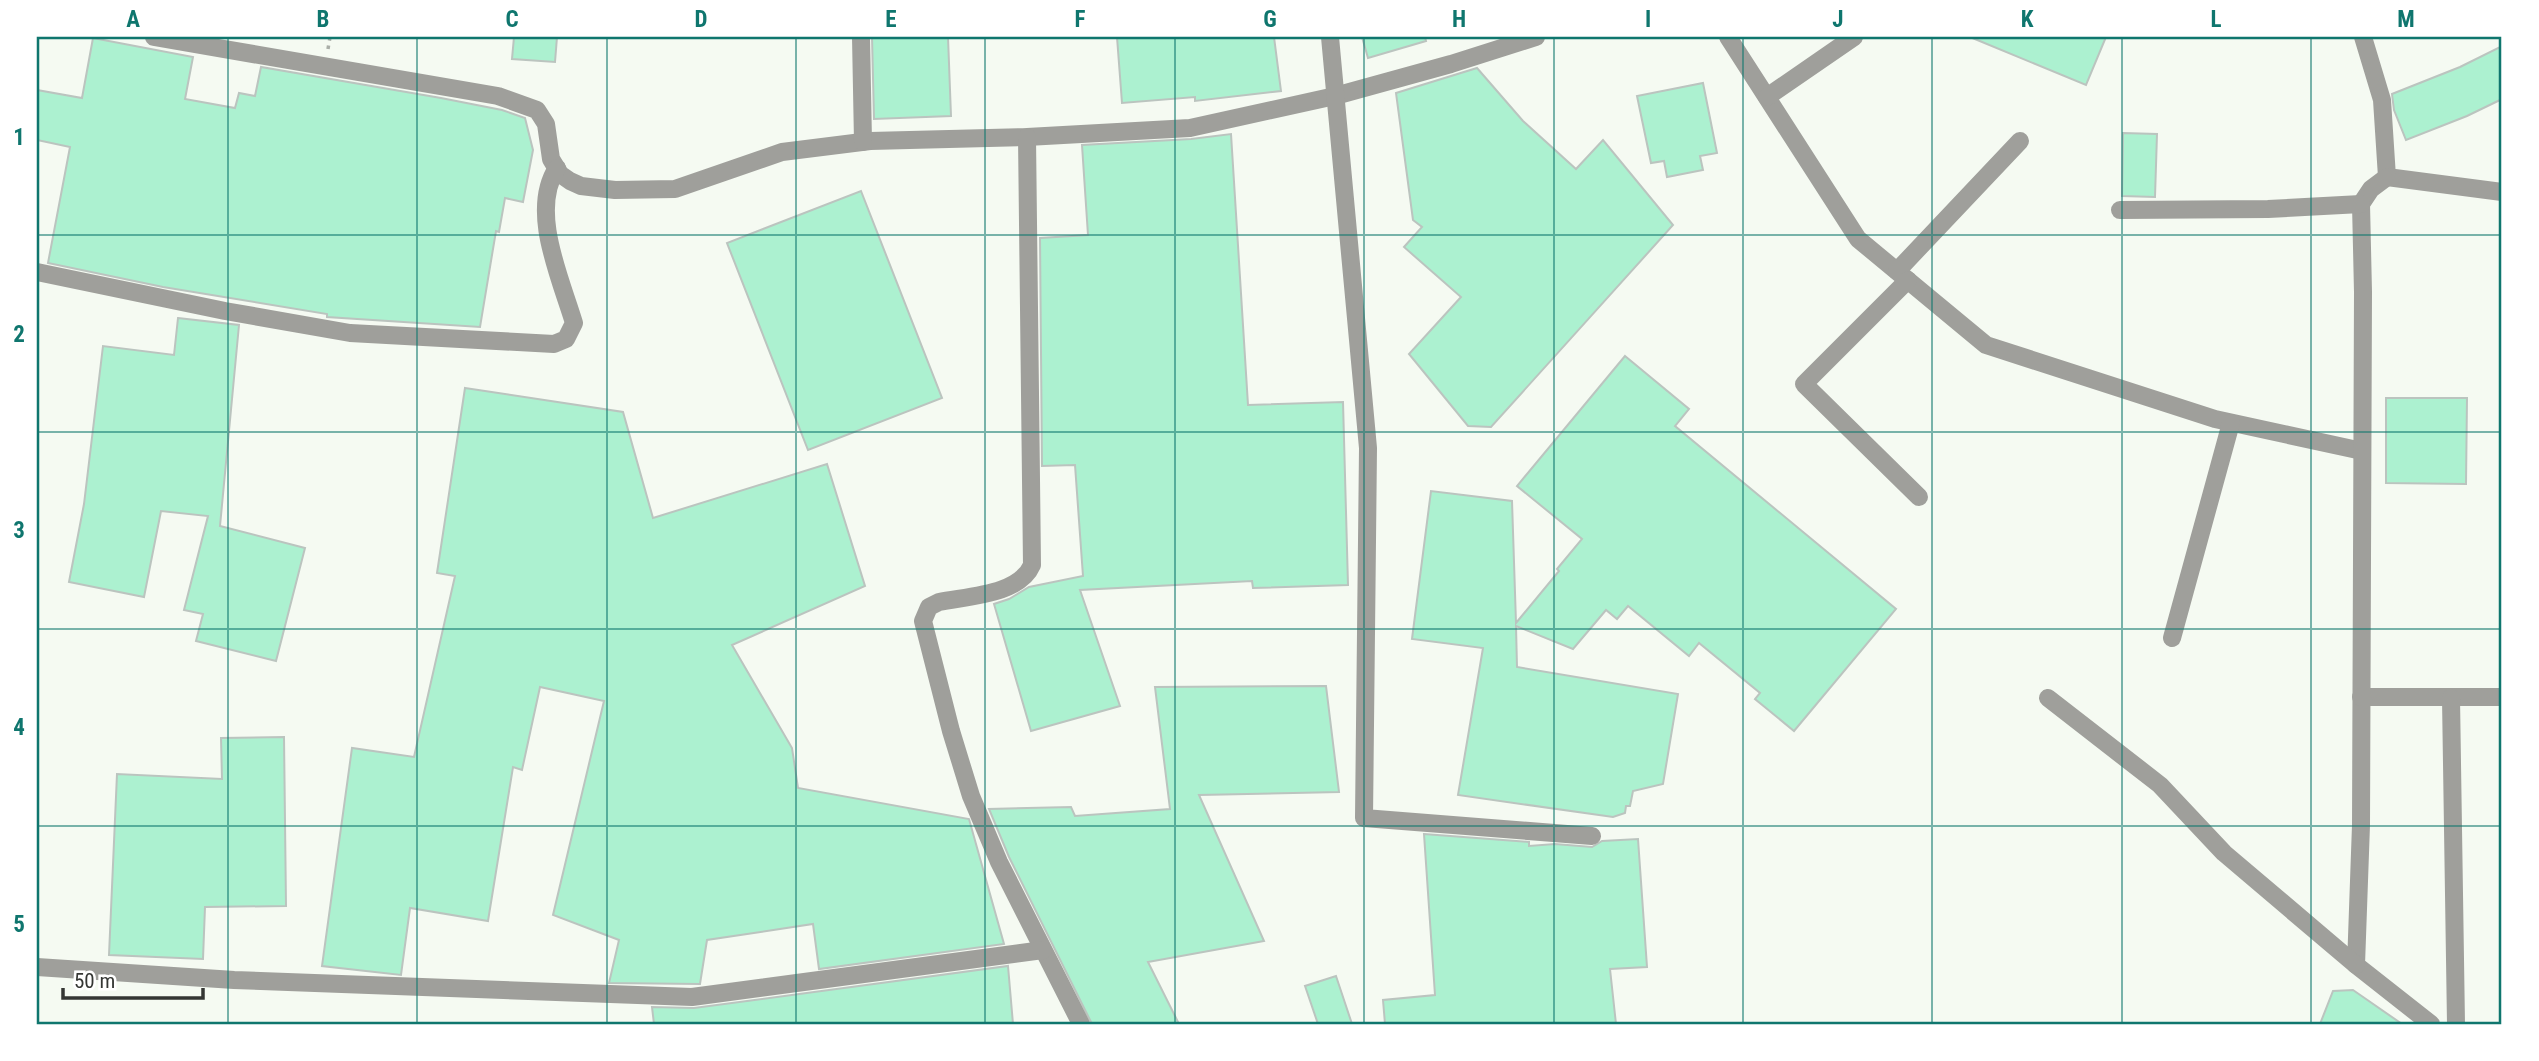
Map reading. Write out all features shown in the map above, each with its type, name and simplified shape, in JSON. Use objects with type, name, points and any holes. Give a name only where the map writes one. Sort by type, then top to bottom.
[{"type":"street","points":[[154,37],[498,96],[537,110],[546,124],[551,159],[560,174],[581,186],[615,190],[675,189],[782,152],[863,142],[1190,128],[1335,96],[1536,37]]},
{"type":"street","points":[[861,37],[863,142]]},
{"type":"street","points":[[1330,37],[1368,448],[1364,818],[1592,836]]},
{"type":"street","points":[[1728,37],[1858,239],[1986,345],[2231,423],[2362,451]]},
{"type":"street","points":[[1767,97],[1854,37]]},
{"type":"street","points":[[2363,37],[2382,100],[2387,177]]},
{"type":"street","points":[[1027,137],[1032,565],[1022,580],[1011,587],[939,601],[929,607],[923,621],[951,732],[971,796],[999,862],[1081,1024]]},
{"type":"street","points":[[1919,497],[1804,384],[2020,141]]},
{"type":"street","points":[[37,272],[225,311],[350,333],[554,344],[566,339],[574,323],[550,244],[545,208],[548,187],[557,168]]},
{"type":"street","points":[[2356,965],[2361,825],[2361,204],[2371,189],[2387,177],[2502,192]]},
{"type":"street","points":[[2120,210],[2268,209],[2361,204]]},
{"type":"street","points":[[2172,638],[2231,423]]},
{"type":"street","points":[[2361,697],[2502,697]]},
{"type":"street","points":[[2048,698],[2160,785],[2224,853],[2356,965],[2431,1024]]},
{"type":"street","points":[[2451,698],[2456,1024]]},
{"type":"street","points":[[37,967],[234,980],[692,998],[1044,950]]},
{"type":"building","points":[[514,37],[557,37],[555,62],[512,59]]},
{"type":"building","points":[[872,37],[948,37],[951,116],[874,119]]},
{"type":"building","points":[[1117,37],[1274,37],[1281,91],[1195,101],[1195,97],[1122,103]]},
{"type":"building","points":[[1362,37],[1425,37],[1426,41],[1368,58]]},
{"type":"building","points":[[1970,37],[2106,37],[2086,85]]},
{"type":"building","points":[[93,38],[193,57],[185,99],[235,108],[239,93],[255,96],[261,67],[441,98],[502,110],[525,118],[533,150],[523,202],[505,198],[499,232],[496,231],[480,327],[327,317],[327,314],[163,287],[48,263],[70,147],[37,140],[37,90],[82,98]]},
{"type":"building","points":[[2502,46],[2502,99],[2406,140],[2394,110],[2392,94],[2460,67]]},
{"type":"building","points":[[1477,68],[1523,121],[1576,169],[1603,140],[1673,225],[1491,427],[1468,426],[1409,354],[1461,297],[1404,247],[1422,227],[1413,220],[1396,93]]},
{"type":"building","points":[[1703,83],[1717,153],[1700,156],[1703,170],[1667,177],[1664,161],[1651,163],[1637,96]]},
{"type":"building","points":[[2123,133],[2157,134],[2155,197],[2122,196]]},
{"type":"building","points":[[1231,134],[1248,405],[1343,402],[1348,585],[1253,588],[1252,581],[1080,590],[1120,706],[1031,731],[994,604],[1029,587],[1083,576],[1075,465],[1042,466],[1040,238],[1088,235],[1082,145]]},
{"type":"building","points":[[861,191],[942,398],[808,450],[727,243]]},
{"type":"building","points":[[178,318],[239,325],[220,526],[305,548],[276,661],[196,641],[203,614],[184,610],[208,516],[161,511],[144,597],[69,582],[84,504],[103,346],[174,355]]},
{"type":"building","points":[[1625,356],[1689,409],[1675,426],[1896,609],[1794,731],[1755,699],[1760,693],[1699,643],[1689,656],[1628,606],[1617,619],[1606,610],[1573,649],[1516,626],[1517,667],[1678,694],[1663,784],[1633,791],[1630,806],[1626,806],[1625,813],[1613,817],[1458,795],[1483,648],[1412,639],[1431,491],[1512,501],[1516,623],[1582,539],[1517,486]]},
{"type":"building","points":[[465,388],[623,412],[653,518],[827,464],[865,586],[732,645],[792,748],[798,788],[969,819],[1004,944],[819,969],[813,924],[707,940],[700,984],[609,983],[619,940],[553,915],[604,701],[540,687],[522,770],[513,767],[488,921],[410,908],[401,975],[322,966],[352,748],[414,757],[455,576],[437,573]]},
{"type":"building","points":[[2386,398],[2467,398],[2466,484],[2386,483]]},
{"type":"building","points":[[1326,686],[1339,792],[1199,795],[1264,941],[1148,962],[1179,1024],[1092,1024],[1009,857],[989,809],[1071,807],[1075,816],[1170,809],[1155,687]]},
{"type":"building","points":[[284,737],[286,906],[205,907],[203,959],[109,955],[117,774],[222,779],[221,738]]},
{"type":"building","points":[[1424,834],[1529,842],[1529,846],[1555,844],[1592,847],[1602,841],[1638,839],[1647,967],[1610,969],[1616,1024],[1385,1024],[1383,1000],[1435,995]]},
{"type":"building","points":[[1008,966],[1013,1024],[654,1024],[652,1007],[694,1008]]},
{"type":"building","points":[[1336,976],[1352,1024],[1318,1024],[1305,986]]},
{"type":"building","points":[[2353,990],[2402,1024],[2320,1024],[2333,991]]}]
